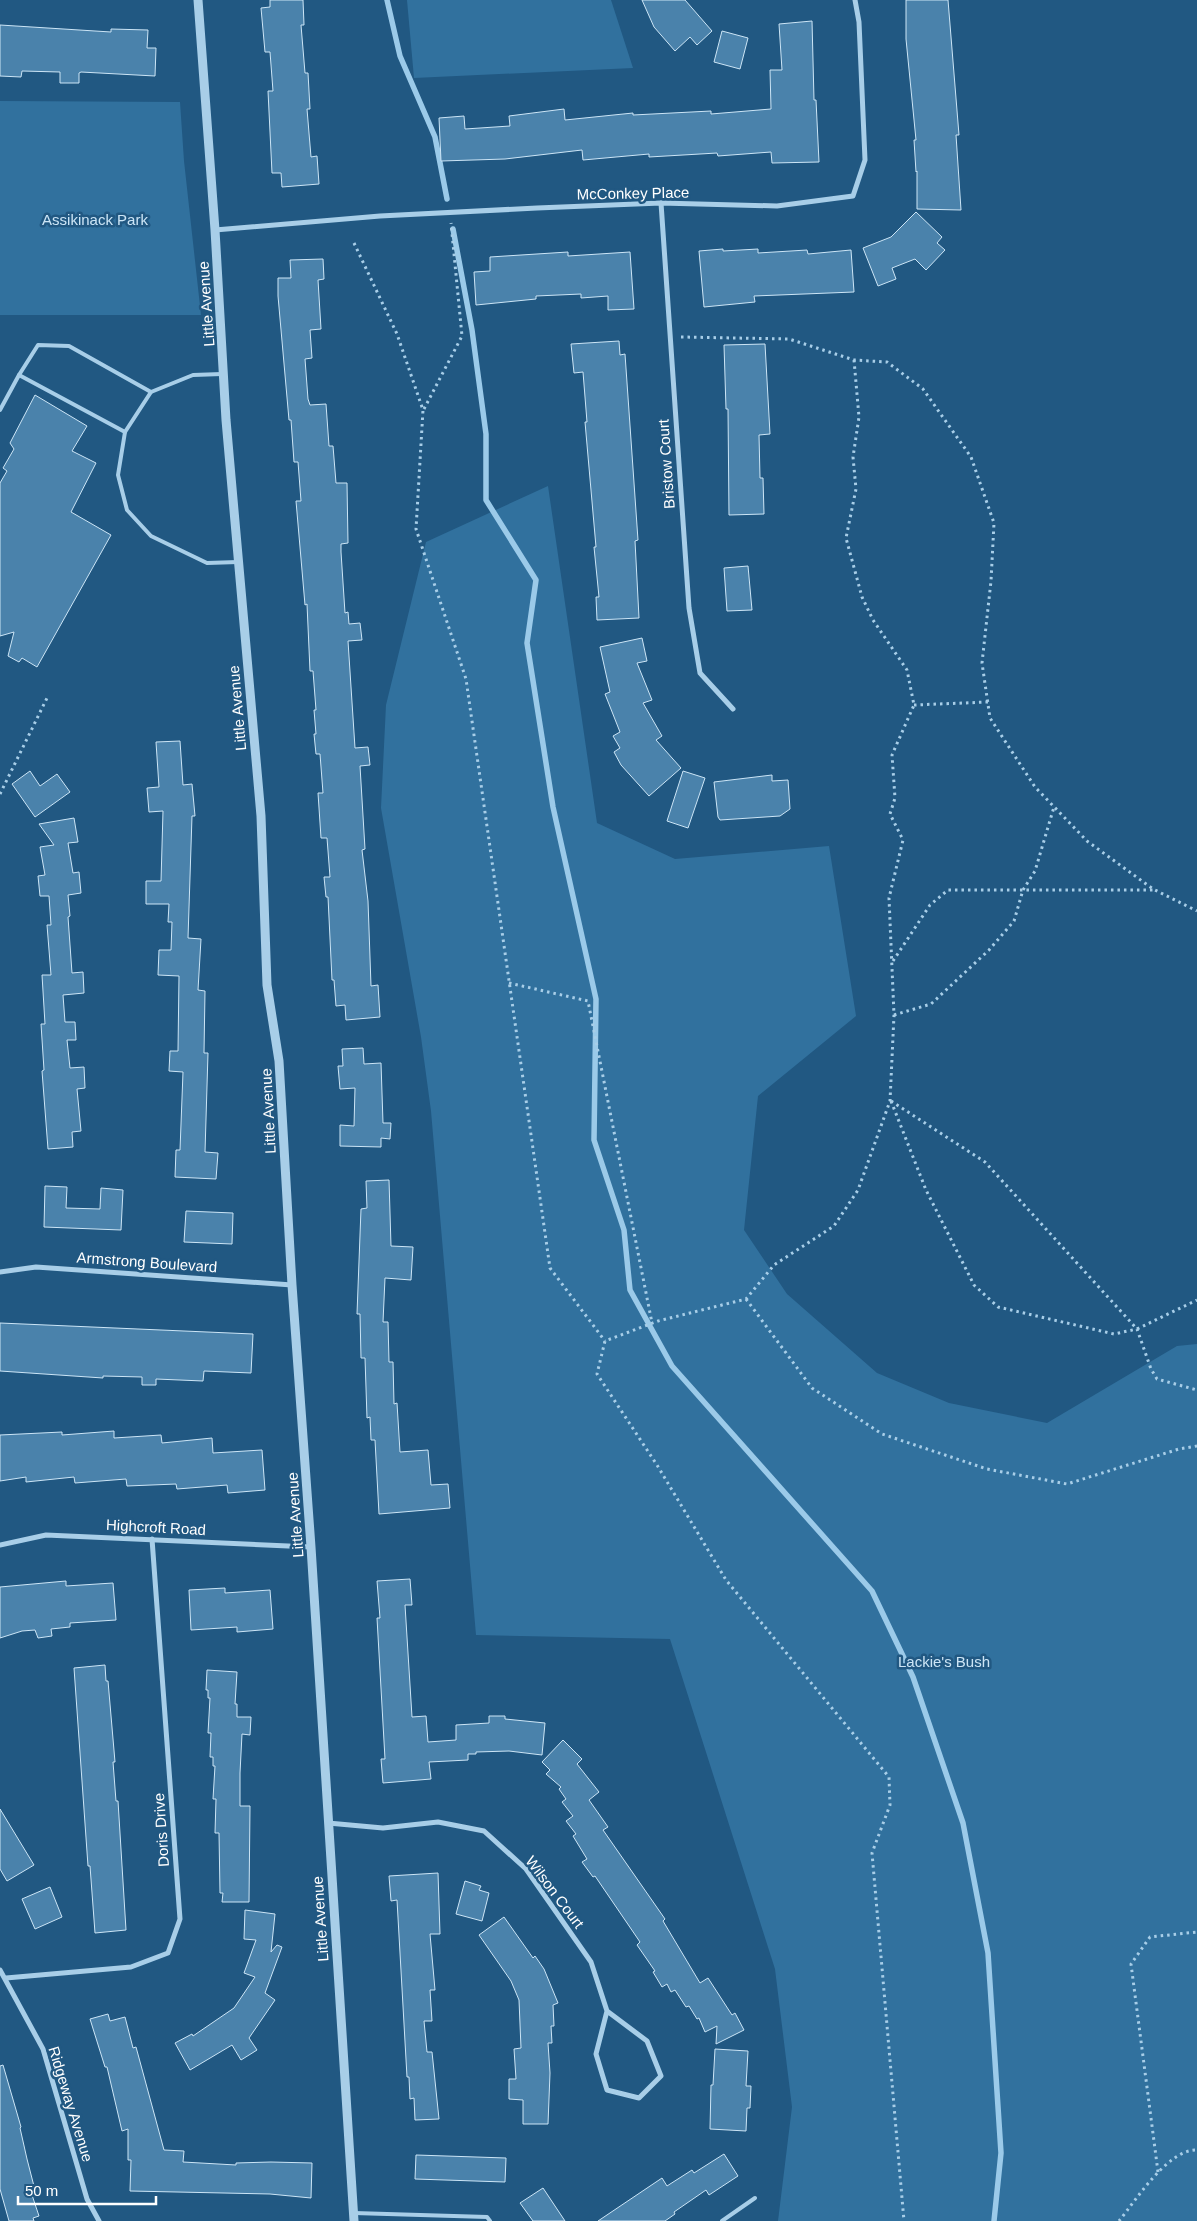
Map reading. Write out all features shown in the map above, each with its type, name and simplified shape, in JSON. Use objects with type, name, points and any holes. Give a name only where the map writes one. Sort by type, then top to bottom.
[{"type":"street","name":"Little Avenue","points":[[198,0],[215,230],[226,420],[261,816],[267,985],[279,1061],[292,1285],[311,1548],[354,2217]]},
{"type":"street","name":"McConkey Place","points":[[215,230],[390,216],[661,203],[777,206],[853,196],[865,160],[859,22],[855,0]]},
{"type":"street","name":"Bristow Court","points":[[661,203],[689,608],[700,673],[733,708]]},
{"type":"street","name":"Armstrong Boulevard","points":[[0,1272],[36,1267],[292,1285]]},
{"type":"street","name":"Highcroft Road","points":[[0,1545],[46,1535],[311,1548]]},
{"type":"street","name":"Doris Drive","points":[[6,1978],[131,1967],[168,1953],[180,1919],[152,1539]]},
{"type":"street","name":"Wilson Court","points":[[328,1823],[383,1828],[438,1822],[484,1831],[526,1870],[591,1962],[607,2011]]},
{"type":"street","name":"Ridgeway Avenue","points":[[0,1970],[6,1978],[42,2049],[88,2199],[99,2221]]},
{"type":"street","points":[[607,2011],[648,2041],[661,2076],[639,2098],[607,2090],[596,2054],[607,2011]]},
{"type":"lane","points":[[0,410],[19,375],[38,346],[68,346],[151,392]]},
{"type":"lane","points":[[224,374],[193,375],[151,392],[125,432],[118,475],[128,510],[151,536],[207,563],[238,562]]},
{"type":"lane","points":[[19,375],[125,432]]},
{"type":"lane","points":[[722,2221],[755,2198]]},
{"type":"lane","points":[[354,2217],[487,2217],[490,2221]]},
{"type":"path","points":[[423,410],[462,336],[450,215]]},
{"type":"path","points":[[354,243],[397,334],[423,410],[416,529],[466,679],[550,1268],[605,1340]]},
{"type":"path","points":[[670,336],[789,339],[854,360],[887,362],[924,389],[971,458],[994,523],[991,581],[982,663],[990,718],[1035,787],[1087,842],[1157,890],[1197,911]]},
{"type":"path","points":[[605,1340],[695,1310],[746,1299],[774,1265],[834,1226],[858,1190],[890,1100],[894,1015],[889,898],[903,840],[890,814],[895,798],[892,755],[914,705],[907,670],[873,620],[862,597],[846,538],[856,490],[853,457],[859,417],[854,360]]},
{"type":"path","points":[[0,794],[48,696]]},
{"type":"path","points":[[914,705],[988,702]]},
{"type":"path","points":[[894,1015],[931,1004],[989,950],[1014,921],[1023,890],[1035,871],[1054,806]]},
{"type":"path","points":[[893,962],[930,905],[948,890],[1157,890]]},
{"type":"path","points":[[509,982],[588,1002],[652,1323]]},
{"type":"path","points":[[890,1100],[985,1162],[1136,1329],[1151,1369],[1157,1379],[1197,1390]]},
{"type":"path","points":[[890,1100],[926,1190],[974,1285],[998,1307],[1114,1334],[1136,1329],[1197,1300]]},
{"type":"path","points":[[746,1299],[812,1388],[882,1434],[987,1469],[1066,1484],[1179,1449],[1197,1446]]},
{"type":"path","points":[[605,1340],[597,1374],[656,1465],[726,1580],[889,1777],[890,1805],[872,1854],[904,2221]]},
{"type":"path","points":[[1158,2172],[1131,1964],[1150,1937],[1197,1932]]},
{"type":"path","points":[[1119,2221],[1158,2172],[1187,2150],[1197,2150]]},
{"type":"green space","points":[[407,0],[611,0],[633,68],[414,78]]},
{"type":"green space","name":"Assikinack Park","points":[[0,101],[180,102],[184,161],[201,315],[0,315]]},
{"type":"green space","name":"Lackie's Bush","points":[[548,486],[597,823],[675,859],[829,846],[856,1016],[758,1096],[744,1230],[787,1294],[877,1373],[949,1403],[1047,1423],[1177,1346],[1197,1344],[1197,2221],[778,2221],[792,2107],[775,1969],[670,1639],[476,1635],[431,1111],[421,1037],[381,808],[386,705],[426,542]]},
{"type":"building","points":[[270,0],[303,0],[304,25],[301,25],[305,73],[308,73],[310,109],[307,109],[311,157],[317,156],[319,184],[282,187],[281,173],[272,173],[268,91],[273,91],[270,52],[265,52],[261,8],[270,7]]},
{"type":"building","points":[[642,0],[685,0],[712,31],[697,45],[690,37],[675,51],[654,27]]},
{"type":"building","points":[[906,0],[948,0],[959,135],[956,135],[961,210],[917,209],[917,171],[914,140],[916,140],[906,39]]},
{"type":"building","points":[[812,21],[814,100],[816,100],[819,162],[772,163],[771,152],[718,156],[717,153],[649,157],[649,154],[583,160],[582,150],[505,159],[441,161],[439,118],[464,116],[465,129],[510,126],[509,116],[564,109],[565,120],[633,113],[633,115],[711,111],[711,114],[771,109],[770,70],[782,70],[779,24]]},
{"type":"building","points":[[0,25],[111,32],[111,29],[148,30],[147,48],[156,48],[155,76],[81,72],[79,73],[79,83],[60,83],[60,72],[22,71],[21,77],[0,76]]},
{"type":"building","points":[[722,31],[748,38],[740,69],[714,62]]},
{"type":"building","points":[[916,212],[942,237],[937,243],[945,250],[926,270],[915,259],[892,268],[896,279],[878,286],[863,248],[891,237]]},
{"type":"building","points":[[723,249],[723,251],[758,249],[758,253],[807,250],[808,254],[851,250],[854,292],[754,296],[755,302],[704,307],[699,251]]},
{"type":"building","points":[[568,252],[568,256],[630,252],[634,309],[608,310],[608,296],[581,298],[581,294],[536,296],[536,299],[476,305],[474,272],[490,271],[490,257]]},
{"type":"building","points":[[323,259],[324,279],[318,280],[321,329],[310,330],[312,358],[305,359],[308,399],[310,405],[326,404],[329,446],[333,446],[336,483],[347,483],[348,543],[341,544],[341,552],[345,613],[348,612],[349,624],[360,623],[362,640],[348,641],[355,748],[368,747],[370,765],[360,766],[365,849],[362,850],[368,901],[371,986],[378,985],[380,1017],[346,1020],[345,1005],[336,1006],[334,980],[332,980],[328,897],[326,897],[324,877],[330,877],[327,838],[321,838],[318,793],[323,793],[320,754],[316,754],[314,734],[316,734],[314,710],[316,710],[313,671],[310,671],[307,604],[305,605],[296,501],[301,501],[298,462],[294,462],[278,296],[278,278],[291,278],[290,260]]},
{"type":"building","points":[[619,341],[620,355],[625,354],[638,540],[635,541],[639,618],[597,620],[596,597],[599,597],[585,422],[587,422],[583,372],[574,373],[571,344]]},
{"type":"building","points":[[765,344],[770,434],[759,435],[760,478],[763,478],[764,514],[729,515],[728,409],[726,409],[724,345]]},
{"type":"building","points":[[35,395],[87,426],[72,451],[96,463],[71,512],[111,535],[37,667],[22,658],[19,662],[8,656],[14,632],[0,636],[0,483],[7,471],[3,468],[14,449],[10,443]]},
{"type":"building","points":[[748,566],[752,610],[727,611],[724,568]]},
{"type":"building","points":[[642,638],[647,661],[637,663],[652,700],[643,703],[662,736],[656,740],[681,768],[649,796],[621,765],[614,752],[620,748],[613,736],[620,732],[605,694],[610,692],[600,647]]},
{"type":"building","points":[[180,741],[183,785],[192,784],[195,816],[192,816],[188,938],[201,939],[198,990],[205,991],[204,1053],[208,1053],[205,1152],[218,1153],[216,1179],[175,1177],[176,1150],[180,1150],[183,1072],[169,1071],[170,1051],[178,1051],[179,976],[158,975],[159,950],[171,950],[172,922],[168,922],[169,904],[146,904],[146,881],[161,881],[163,811],[149,812],[147,788],[159,787],[156,742]]},
{"type":"building","points":[[30,771],[40,786],[57,774],[70,792],[35,817],[12,784]]},
{"type":"building","points":[[683,771],[705,778],[688,828],[667,821]]},
{"type":"building","points":[[772,775],[772,781],[788,780],[790,809],[780,816],[720,820],[718,817],[714,782]]},
{"type":"building","points":[[74,818],[78,842],[68,843],[73,873],[79,872],[81,893],[68,895],[70,916],[68,917],[72,973],[83,972],[84,993],[63,995],[65,1022],[75,1022],[76,1040],[67,1040],[70,1068],[84,1067],[85,1088],[77,1089],[81,1131],[72,1132],[73,1147],[48,1149],[42,1071],[44,1070],[41,1024],[45,1024],[42,975],[51,975],[47,925],[51,925],[49,896],[40,896],[38,876],[45,875],[40,847],[54,845],[39,824]]},
{"type":"building","points":[[363,1048],[364,1064],[381,1063],[383,1123],[391,1123],[390,1139],[381,1138],[381,1147],[340,1146],[340,1125],[354,1126],[355,1088],[340,1089],[338,1066],[343,1066],[342,1049]]},
{"type":"building","points":[[389,1180],[391,1246],[413,1247],[411,1280],[385,1278],[383,1322],[388,1322],[389,1362],[393,1362],[394,1404],[397,1403],[400,1452],[428,1450],[431,1485],[448,1484],[450,1508],[379,1514],[375,1440],[371,1440],[370,1417],[367,1418],[365,1358],[361,1358],[360,1314],[357,1314],[361,1209],[367,1208],[366,1181]]},
{"type":"building","points":[[45,1186],[67,1187],[66,1208],[100,1209],[101,1188],[123,1190],[121,1230],[44,1227]]},
{"type":"building","points":[[186,1211],[233,1213],[232,1244],[184,1242]]},
{"type":"building","points":[[0,1323],[253,1334],[251,1373],[204,1371],[203,1381],[156,1379],[156,1385],[142,1385],[142,1377],[103,1376],[103,1378],[0,1371]]},
{"type":"building","points":[[114,1431],[114,1438],[161,1435],[162,1443],[212,1438],[213,1453],[262,1450],[265,1490],[228,1493],[227,1485],[177,1489],[176,1484],[127,1486],[126,1479],[75,1483],[74,1477],[26,1482],[26,1477],[0,1481],[0,1435],[62,1432],[62,1435]]},
{"type":"building","points":[[410,1579],[412,1605],[405,1605],[412,1717],[426,1716],[428,1742],[456,1740],[456,1725],[489,1723],[489,1716],[505,1716],[505,1719],[545,1723],[542,1755],[509,1751],[476,1752],[476,1754],[468,1754],[468,1760],[429,1762],[431,1779],[383,1783],[381,1759],[385,1759],[377,1618],[380,1618],[377,1581]]},
{"type":"building","points":[[66,1581],[66,1586],[113,1583],[116,1620],[70,1623],[70,1627],[51,1629],[52,1636],[38,1638],[35,1630],[22,1631],[0,1638],[0,1587]]},
{"type":"building","points":[[225,1588],[225,1593],[270,1590],[273,1629],[237,1632],[237,1627],[191,1630],[189,1590]]},
{"type":"building","points":[[105,1665],[115,1762],[113,1762],[116,1801],[118,1801],[126,1930],[95,1933],[90,1866],[88,1866],[74,1668]]},
{"type":"building","points":[[207,1670],[237,1672],[235,1704],[237,1704],[237,1717],[251,1717],[250,1735],[242,1734],[240,1773],[240,1806],[250,1806],[249,1902],[222,1902],[223,1893],[220,1893],[219,1833],[215,1833],[216,1799],[213,1799],[215,1766],[213,1766],[213,1757],[210,1757],[211,1733],[208,1733],[210,1698],[208,1698],[208,1690],[206,1690]]},
{"type":"building","points":[[563,1740],[582,1759],[577,1764],[599,1792],[589,1800],[608,1827],[603,1830],[665,1919],[663,1921],[700,1983],[708,1978],[732,2015],[735,2013],[744,2030],[716,2044],[717,2026],[705,2032],[699,2018],[697,2019],[689,2006],[686,2007],[675,1990],[671,1992],[667,1984],[662,1987],[653,1972],[655,1971],[637,1945],[640,1942],[595,1876],[593,1877],[582,1862],[587,1859],[573,1836],[576,1834],[566,1821],[573,1816],[562,1802],[566,1799],[559,1789],[561,1787],[546,1774],[550,1770],[542,1762]]},
{"type":"building","points":[[0,1809],[34,1865],[7,1881],[0,1869]]},
{"type":"building","points":[[438,1873],[440,1934],[430,1934],[435,1990],[430,1990],[432,2021],[424,2021],[427,2052],[432,2052],[439,2119],[415,2120],[414,2098],[410,2099],[409,2077],[407,2077],[397,1900],[391,1901],[389,1876]]},
{"type":"building","points":[[465,1881],[481,1886],[479,1890],[489,1893],[482,1921],[456,1914]]},
{"type":"building","points":[[50,1887],[62,1917],[35,1929],[22,1899]]},
{"type":"building","points":[[245,1910],[275,1914],[271,1952],[277,1945],[282,1947],[265,1993],[275,2000],[249,2038],[257,2050],[241,2060],[232,2045],[190,2070],[175,2043],[192,2034],[193,2036],[234,2008],[255,1977],[244,1973],[256,1940],[244,1939]]},
{"type":"building","points":[[504,1917],[533,1958],[535,1956],[544,1969],[558,2003],[553,2005],[554,2026],[551,2026],[552,2043],[548,2043],[550,2073],[548,2124],[523,2124],[523,2100],[509,2099],[509,2079],[516,2079],[514,2049],[521,2048],[519,2000],[511,1981],[479,1935]]},
{"type":"building","points":[[108,2014],[110,2021],[125,2017],[133,2048],[136,2047],[164,2150],[184,2151],[183,2162],[236,2165],[236,2163],[271,2162],[312,2163],[311,2198],[270,2194],[130,2191],[131,2160],[128,2160],[128,2129],[122,2131],[107,2067],[105,2067],[90,2019]]},
{"type":"building","points":[[715,2049],[748,2051],[746,2086],[751,2086],[750,2108],[747,2108],[746,2131],[710,2129],[711,2085],[713,2085]]},
{"type":"building","points":[[3,2065],[21,2127],[36,2194],[32,2195],[39,2216],[33,2218],[34,2221],[9,2221],[0,2189],[0,2066]]},
{"type":"building","points":[[724,2154],[738,2176],[709,2195],[706,2190],[674,2212],[675,2214],[665,2221],[598,2221],[662,2178],[667,2186],[692,2170],[694,2173]]},
{"type":"building","points":[[416,2155],[506,2158],[505,2182],[415,2179]]},
{"type":"building","points":[[543,2188],[565,2221],[533,2221],[520,2203]]},
{"type":"waterway","points":[[387,0],[400,56],[435,137],[447,199]]},
{"type":"waterway","points":[[453,229],[472,330],[486,434],[486,500],[536,580],[527,643],[553,807],[596,999],[594,1140],[624,1230],[630,1290],[672,1366],[872,1591],[913,1677],[963,1823],[988,1953],[1001,2153],[994,2221]]}]
